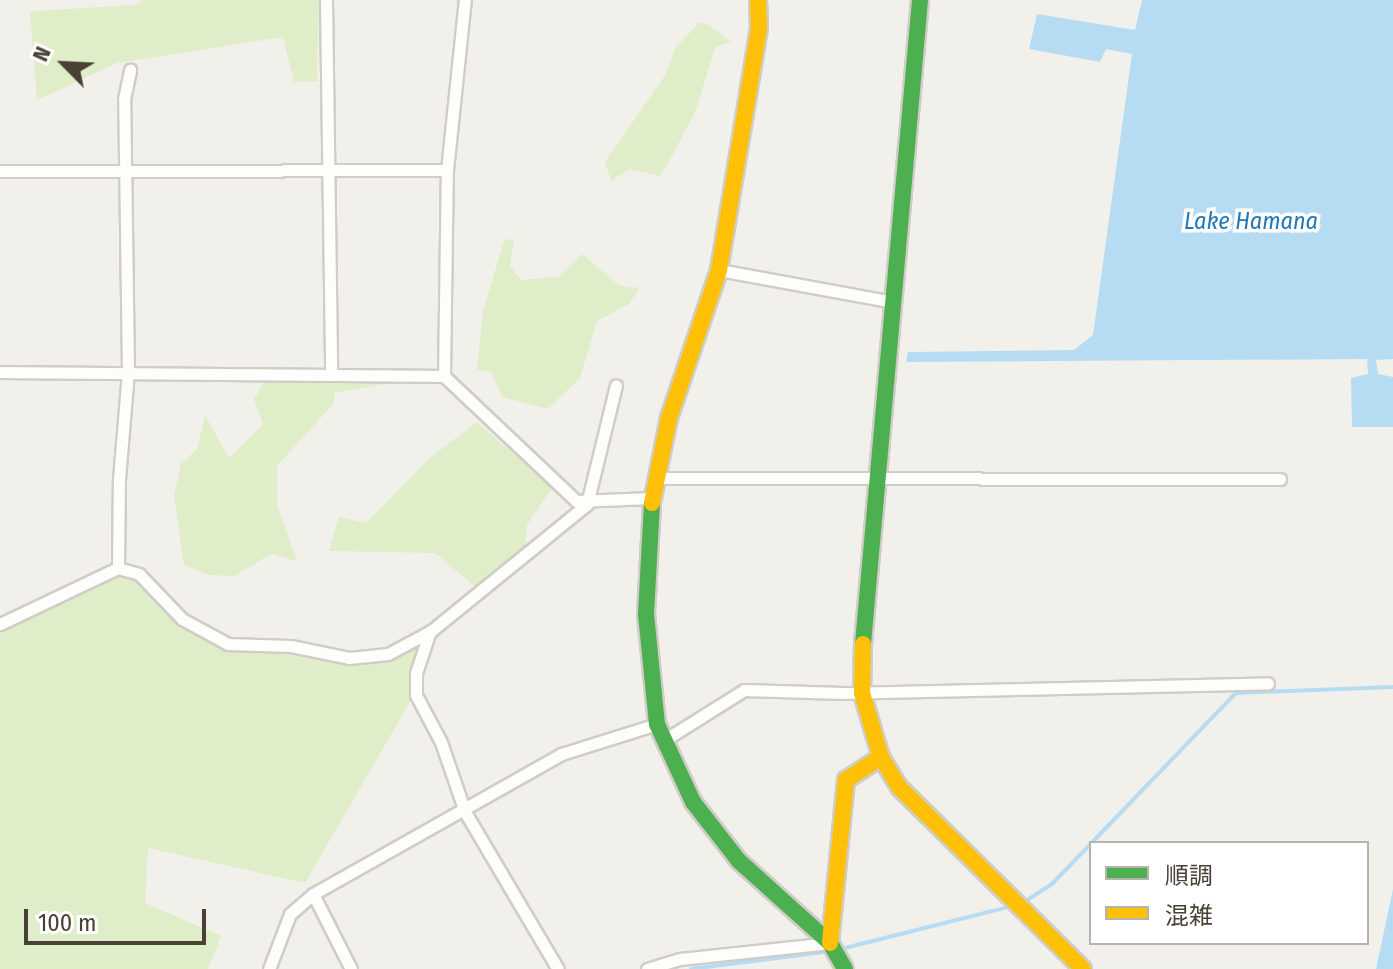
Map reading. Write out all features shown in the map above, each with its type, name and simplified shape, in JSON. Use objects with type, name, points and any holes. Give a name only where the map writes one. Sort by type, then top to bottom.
[{"type":"street","points":[[326,0],[331,371]]},
{"type":"street","points":[[444,376],[447,170],[465,0]]},
{"type":"street","points":[[758,0],[759,28],[719,270],[669,418],[655,478],[646,614],[662,732],[680,780],[739,861],[830,943],[845,969]]},
{"type":"street","points":[[920,0],[860,646],[862,693],[881,757],[933,825],[1083,969]]},
{"type":"street","points":[[118,568],[119,479],[128,371],[124,172],[130,70]]},
{"type":"street","points":[[0,171],[447,170]]},
{"type":"street","points":[[719,270],[893,302]]},
{"type":"street","points":[[0,372],[128,371],[184,377],[331,371],[444,376],[576,501],[587,504],[652,498]]},
{"type":"street","points":[[0,624],[118,568],[139,574],[182,619],[228,644],[377,658],[431,631],[587,504],[616,385]]},
{"type":"street","points":[[655,478],[1280,479]]},
{"type":"street","points":[[431,631],[416,673],[416,695],[441,742],[465,812],[558,969]]},
{"type":"street","points":[[269,969],[290,914],[313,894],[465,812],[561,754],[662,732],[744,690],[862,693],[1268,683]]},
{"type":"street","points":[[830,943],[846,780],[881,757]]},
{"type":"street","points":[[313,894],[351,969]]},
{"type":"street","points":[[647,969],[680,959],[830,943]]},
{"type":"green space","points":[[142,0],[319,0],[317,81],[294,82],[283,37],[117,63],[37,100],[30,11],[136,5]]},
{"type":"green space","points":[[699,23],[706,23],[731,42],[715,47],[696,110],[672,156],[660,176],[629,169],[611,181],[605,162],[666,74],[675,48]]},
{"type":"green space","points":[[514,239],[510,266],[521,280],[558,277],[582,254],[620,286],[640,288],[629,304],[597,321],[580,378],[548,409],[502,397],[491,372],[477,370],[483,312],[504,240]]},
{"type":"green space","points":[[269,374],[417,378],[334,393],[334,403],[277,466],[277,505],[297,561],[271,554],[234,576],[209,575],[184,565],[174,496],[181,464],[197,449],[205,415],[229,458],[263,424],[254,399]]},
{"type":"green space","points":[[477,422],[552,488],[527,525],[525,549],[478,589],[435,553],[329,551],[339,517],[366,523],[431,457]]},
{"type":"green space","points":[[118,568],[212,639],[368,658],[426,644],[414,695],[305,883],[148,848],[145,903],[221,936],[208,969],[0,969],[0,631]]},
{"type":"water","name":"Lake Hamana","points":[[1142,0],[1393,0],[1393,359],[1376,360],[1378,374],[1393,377],[1393,427],[1352,427],[1351,378],[1368,374],[1367,359],[906,362],[908,352],[1074,350],[1093,335],[1132,54],[1106,49],[1100,62],[1029,49],[1037,14],[1135,30]]},
{"type":"water","points":[[1393,889],[1393,969],[1376,969]]},
{"type":"waterway","points":[[1093,841],[1236,693],[1393,687]]},
{"type":"waterway","points":[[1029,899],[1052,884],[1089,846]]},
{"type":"waterway","points":[[845,948],[1008,907]]},
{"type":"waterway","points":[[691,969],[824,952]]},
{"type":"traffic: fast","points":[[863,644],[920,0]]},
{"type":"traffic: fast","points":[[652,503],[646,614],[657,724],[693,802],[739,861],[830,943],[845,969]]},
{"type":"traffic: slow","points":[[652,503],[669,418],[719,270],[759,28],[758,0]]},
{"type":"traffic: slow","points":[[863,644],[862,693],[881,757],[899,787],[1083,969]]},
{"type":"traffic: slow","points":[[830,943],[846,780],[881,757]]}]
